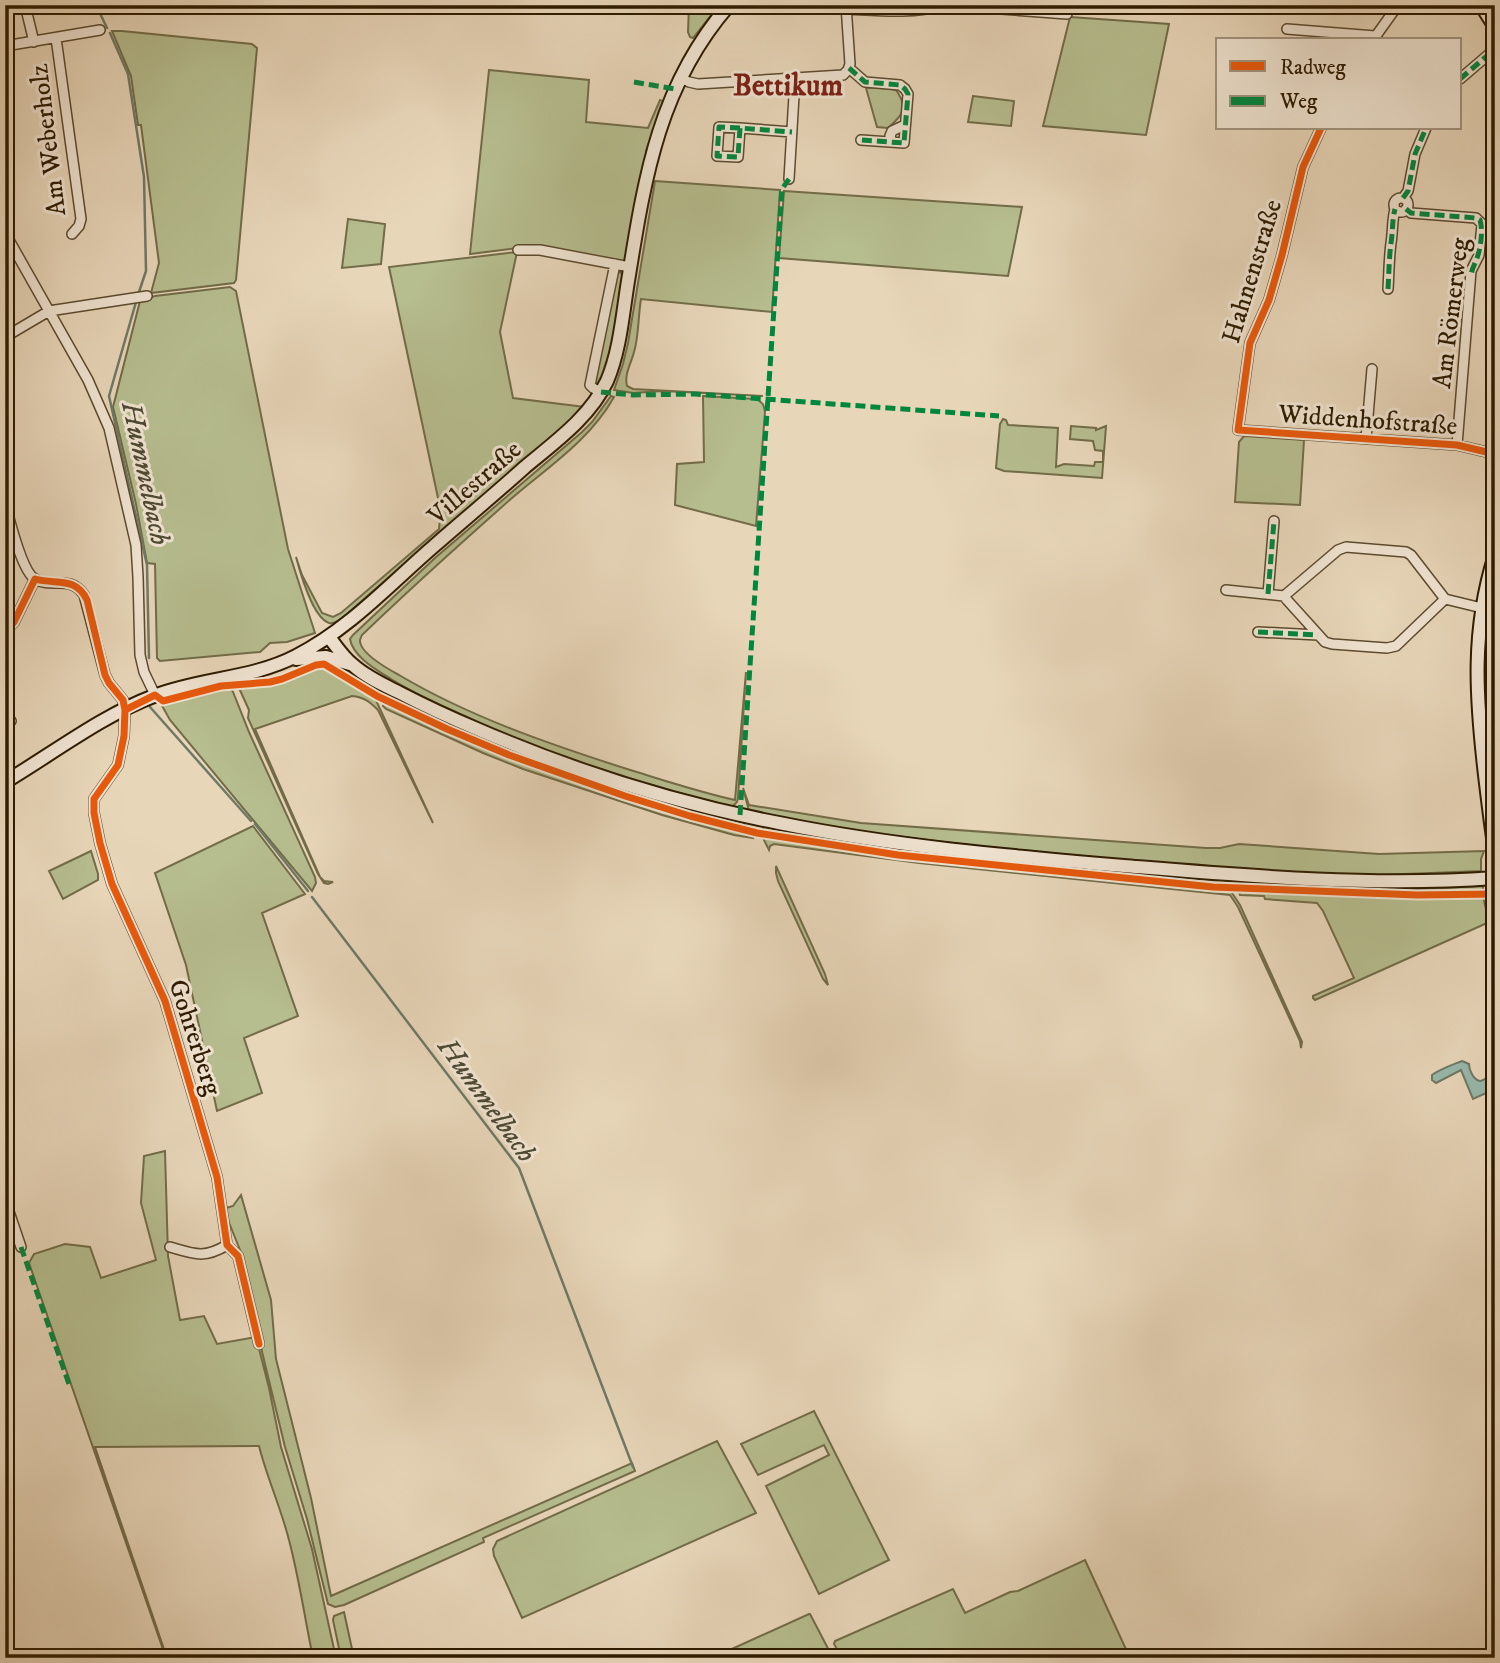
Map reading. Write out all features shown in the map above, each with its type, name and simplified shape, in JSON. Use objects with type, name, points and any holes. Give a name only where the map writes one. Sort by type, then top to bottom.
[{"type":"main road","name":"Villestraße","points":[[5,782],[155,695],[268,668],[289,660],[329,637],[361,612],[586,413],[607,381],[615,354],[644,190],[659,128],[680,78],[729,5]]},
{"type":"main road","points":[[1481,5],[1495,27]]},
{"type":"main road","points":[[1494,846],[1477,695],[1476,656],[1482,608],[1495,555]]},
{"type":"main road","points":[[329,637],[353,665]]},
{"type":"main road","points":[[289,660],[326,657],[353,665],[386,686],[440,713],[553,759],[687,802],[802,828],[1006,855],[1226,874],[1369,881],[1495,878]]},
{"type":"street","points":[[25,5],[34,42]]},
{"type":"street","points":[[862,140],[904,143],[908,94],[904,87],[898,85],[865,82],[849,68],[846,7],[915,10],[939,5]]},
{"type":"street","points":[[946,5],[1067,14]]},
{"type":"street","points":[[1287,29],[1374,38],[1398,5]]},
{"type":"street","points":[[5,46],[100,30]]},
{"type":"street","name":"Am Weberholz","points":[[56,38],[81,219],[72,234]]},
{"type":"street","points":[[1462,77],[1495,49]]},
{"type":"street","points":[[680,78],[698,84],[795,79],[841,76],[849,68]]},
{"type":"street","points":[[789,180],[795,79]]},
{"type":"street","points":[[740,128],[792,132]]},
{"type":"street","name":"Hahnenstraße","points":[[1238,430],[1250,343],[1269,300],[1303,167],[1320,130]]},
{"type":"street","points":[[1388,289],[1393,217],[1407,203],[1403,198],[1408,191],[1415,154],[1425,130]]},
{"type":"street","name":"Am Römerweg","points":[[1401,209],[1411,213],[1476,218],[1482,224],[1479,255],[1471,271],[1457,445]]},
{"type":"street","points":[[5,233],[88,380],[113,441],[136,545],[140,655],[144,672],[155,695]]},
{"type":"street","points":[[518,250],[540,250],[630,267]]},
{"type":"street","points":[[601,392],[590,385],[615,264]]},
{"type":"street","points":[[5,337],[58,308],[147,296]]},
{"type":"street","points":[[1366,439],[1372,369]]},
{"type":"street","name":"Widdenhofstraße","points":[[1238,430],[1457,445],[1495,454]]},
{"type":"street","points":[[5,503],[30,575],[44,582],[69,583],[82,592],[87,600],[105,675],[123,700],[125,710]]},
{"type":"street","points":[[1268,594],[1274,522]]},
{"type":"street","points":[[1284,596],[1338,550],[1346,547],[1404,551],[1445,599],[1482,608]]},
{"type":"street","points":[[5,632],[14,622],[35,579]]},
{"type":"street","points":[[1226,590],[1284,596],[1325,642],[1393,647],[1445,599]]},
{"type":"street","points":[[1258,632],[1318,635]]},
{"type":"street","name":"Gohrerberg","points":[[125,710],[124,736],[118,765],[94,799],[94,813],[103,856],[112,884],[165,1001],[217,1177],[227,1245],[238,1256],[259,1344]]},
{"type":"street","points":[[5,1200],[21,1247]]},
{"type":"street","points":[[170,1247],[199,1255],[227,1245]]},
{"type":"green space","points":[[689,5],[716,5],[693,38],[688,32]]},
{"type":"green space","points":[[1070,17],[1169,24],[1146,135],[1043,126]]},
{"type":"green space","points":[[112,31],[252,44],[257,48],[234,283],[151,293],[159,263],[141,125],[138,125],[131,76]]},
{"type":"green space","points":[[489,70],[589,80],[586,122],[648,128],[660,100],[665,102],[646,151],[627,259],[624,262],[534,246],[470,254]]},
{"type":"green space","points":[[866,88],[896,90],[903,107],[901,115],[888,128],[877,127]]},
{"type":"green space","points":[[973,96],[1014,101],[1011,126],[968,122]]},
{"type":"green space","points":[[655,181],[780,190],[772,312],[641,299],[637,339],[627,373],[627,386],[633,389],[763,396],[663,391],[633,393],[614,390],[628,343]]},
{"type":"green space","points":[[784,191],[1022,207],[1008,276],[779,258]]},
{"type":"green space","points":[[348,219],[385,224],[381,264],[342,268]]},
{"type":"green space","points":[[517,252],[500,332],[513,398],[585,407],[340,620],[329,623],[313,604],[304,583],[296,557],[302,575],[322,613],[333,617],[439,529],[438,498],[389,267]]},
{"type":"green space","points":[[620,272],[624,277],[610,360],[599,386],[594,382],[616,274]]},
{"type":"green space","points":[[230,287],[236,291],[288,549],[315,633],[287,642],[270,643],[260,652],[160,661],[157,658],[155,564],[147,563],[113,407],[140,301],[155,296]]},
{"type":"green space","points":[[611,396],[614,397],[604,412],[581,440],[418,583],[362,635],[360,643],[368,654],[389,669],[482,717],[598,760],[735,800],[746,672],[738,798],[732,807],[590,766],[462,716],[391,679],[361,657],[352,646],[350,639],[353,635],[435,558],[582,432]]},
{"type":"green space","points":[[703,396],[756,399],[764,406],[756,526],[675,505],[677,464],[704,462]]},
{"type":"green space","points":[[1003,419],[1008,425],[1058,428],[1056,467],[1064,464],[1094,466],[1095,462],[1103,462],[1103,451],[1095,450],[1093,441],[1070,439],[1071,426],[1096,430],[1106,426],[1102,478],[1004,471],[996,468],[1000,424]]},
{"type":"green space","points":[[1244,436],[1304,440],[1300,505],[1235,502],[1239,442]]},
{"type":"green space","points":[[327,662],[337,664],[368,684],[422,710],[743,822],[749,830],[633,798],[519,758],[383,697],[358,684]]},
{"type":"green space","points":[[318,667],[332,671],[374,696],[433,823],[378,710],[367,700],[352,696],[255,729],[320,877],[248,718],[249,710],[239,688],[275,683]]},
{"type":"green space","points":[[230,688],[233,692],[315,877],[316,883],[312,891],[170,720],[161,704]]},
{"type":"green space","points":[[384,702],[473,742],[564,778],[657,809],[752,834],[753,838],[662,815],[523,769],[386,709]]},
{"type":"green space","points":[[743,788],[749,805],[861,823],[1206,848],[1239,844],[1379,854],[1484,851],[1481,871],[1379,875],[1323,874],[1137,861],[977,846],[824,826],[749,811]]},
{"type":"green space","points":[[253,826],[305,894],[262,913],[298,1016],[244,1038],[262,1093],[217,1111],[186,965],[155,873]]},
{"type":"green space","points":[[767,826],[1366,886],[1416,889],[1483,886],[1483,889],[1478,892],[1409,894],[1199,884],[860,848],[761,832]]},
{"type":"green space","points":[[762,836],[923,859],[1230,890],[1240,905],[1302,1042],[1301,1048],[1238,907],[1230,895],[919,863],[774,844],[769,850]]},
{"type":"green space","points":[[91,851],[98,880],[63,899],[49,871]]},
{"type":"green space","points":[[776,866],[825,974],[828,985],[778,881]]},
{"type":"green space","points":[[1241,890],[1403,896],[1482,895],[1495,932],[1487,923],[1315,1000],[1313,996],[1354,978],[1323,911],[1317,903],[1240,895]]},
{"type":"green space","points":[[165,1151],[168,1256],[180,1320],[204,1316],[217,1344],[256,1337],[281,1447],[312,1549],[336,1658],[313,1658],[289,1540],[259,1446],[95,1447],[166,1658],[29,1263],[34,1254],[65,1244],[90,1247],[101,1278],[156,1260],[141,1203],[144,1156]]},
{"type":"green space","points":[[241,1195],[271,1300],[276,1359],[311,1498],[331,1596],[632,1463],[635,1471],[483,1538],[484,1542],[344,1605],[335,1607],[328,1604],[307,1519],[285,1447],[242,1255],[228,1220],[226,1208],[233,1206]]},
{"type":"green space","points":[[814,1411],[889,1560],[819,1594],[766,1486],[829,1455],[824,1445],[758,1475],[741,1444]]},
{"type":"green space","points":[[717,1441],[756,1513],[522,1618],[494,1556],[493,1549],[497,1541]]},
{"type":"green space","points":[[1085,1560],[1130,1658],[842,1658],[834,1644],[835,1641],[953,1589],[965,1613]]},
{"type":"green space","points":[[344,1612],[354,1658],[341,1658],[333,1620],[334,1616]]},
{"type":"green space","points":[[809,1614],[833,1658],[712,1658]]},
{"type":"shaded area","points":[[1462,1061],[1469,1064],[1475,1079],[1481,1081],[1495,1073],[1495,1089],[1473,1099],[1461,1070],[1436,1083],[1432,1080],[1435,1073]]},
{"type":"waterway","name":"Hummelbach","points":[[96,5],[107,28]]},
{"type":"waterway","name":"Hummelbach","points":[[110,33],[128,74],[144,177],[146,271],[138,295]]},
{"type":"waterway","name":"Hummelbach","points":[[136,302],[109,396],[147,565],[149,658]]},
{"type":"waterway","name":"Hummelbach","points":[[150,707],[251,821]]},
{"type":"waterway","name":"Hummelbach","points":[[255,824],[308,891]]},
{"type":"waterway","name":"Hummelbach","points":[[312,897],[519,1168],[633,1467]]},
{"type":"marked path","points":[[1462,77],[1495,49]]},
{"type":"marked path","points":[[849,68],[865,82],[900,85],[908,94],[904,143],[861,140]]},
{"type":"marked path","points":[[634,82],[675,89]]},
{"type":"marked path","points":[[740,128],[719,127],[717,156],[738,157],[740,128],[792,132]]},
{"type":"marked path","points":[[1403,198],[1408,191],[1415,154],[1425,130]]},
{"type":"marked path","points":[[740,815],[782,189],[789,179]]},
{"type":"marked path","points":[[1388,289],[1395,209]]},
{"type":"marked path","points":[[1406,209],[1411,213],[1480,220],[1481,242],[1471,277]]},
{"type":"marked path","points":[[601,392],[633,395],[695,394],[999,416]]},
{"type":"marked path","points":[[1268,594],[1274,521]]},
{"type":"marked path","points":[[1258,632],[1318,635]]},
{"type":"marked path","points":[[21,1247],[69,1384]]},
{"type":"cycle path","points":[[1320,130],[1303,167],[1269,300],[1250,343],[1238,430],[1457,445],[1495,454]]},
{"type":"cycle path","points":[[5,632],[14,622],[35,579],[77,587],[87,600],[105,675],[123,700],[124,736],[118,765],[94,799],[100,843],[112,884],[165,1001],[217,1177],[227,1245],[238,1256],[259,1344]]},
{"type":"cycle path","points":[[125,710],[155,695],[163,701],[221,686],[270,682],[324,664],[377,696],[509,755],[625,796],[757,833],[898,855],[1213,887],[1417,895],[1495,894]]},
{"type":"district","name":"Bettikum","points":[[788,85]]}]
